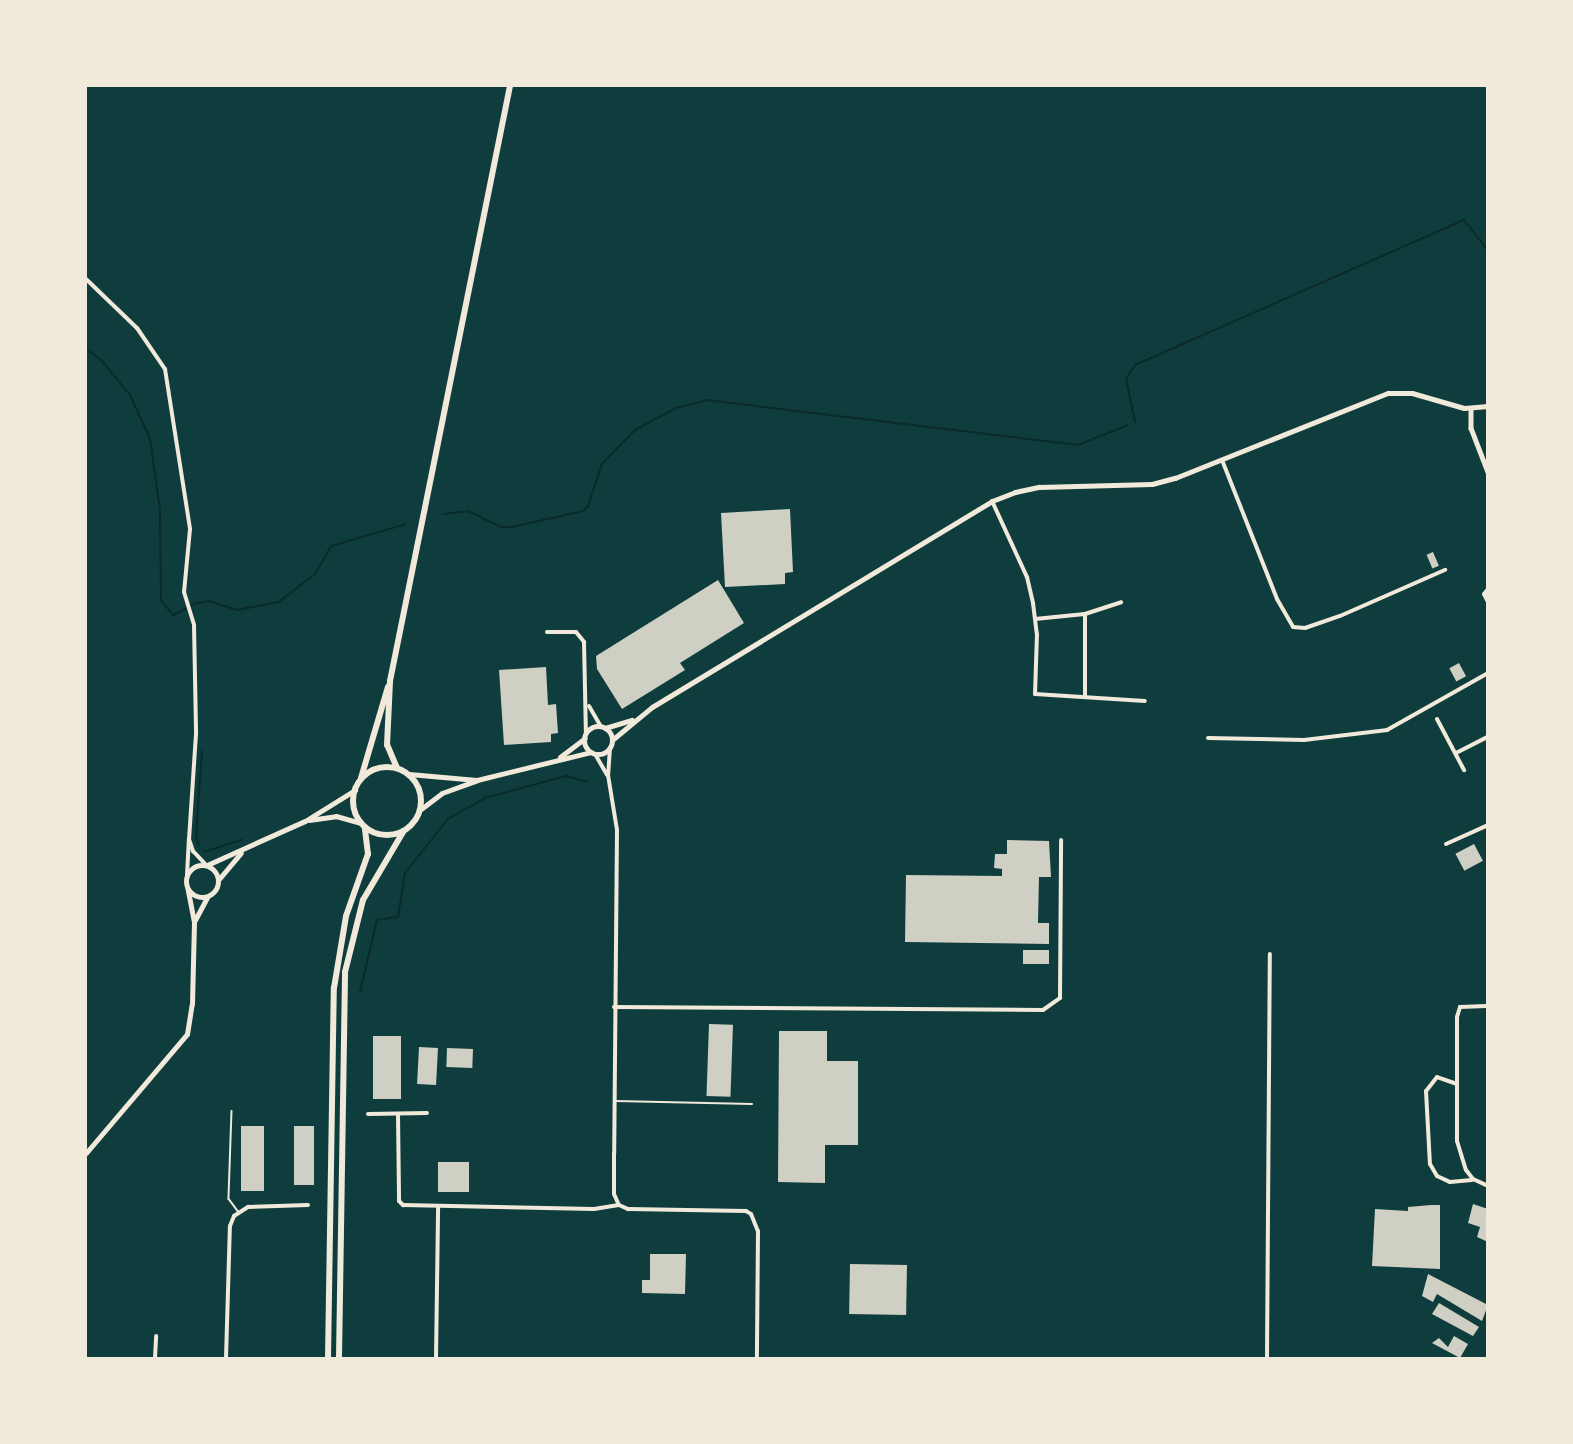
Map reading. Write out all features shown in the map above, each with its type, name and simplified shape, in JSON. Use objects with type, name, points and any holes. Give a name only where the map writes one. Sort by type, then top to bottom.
[{"type":"highway","points":[[328,1359],[334,988],[346,916],[368,854],[363,825],[353,807],[355,790],[361,779],[390,681],[510,86]]},
{"type":"highway","points":[[390,681],[387,745],[397,768]]},
{"type":"highway","points":[[339,1359],[345,972],[363,900],[403,832],[417,818],[421,809],[420,790],[408,774],[397,768],[377,768],[361,779]]},
{"type":"highway","points":[[363,825],[383,836],[403,832]]},
{"type":"main road","points":[[421,809],[442,793],[477,780],[610,748],[612,740],[632,720],[993,501],[1039,487],[1152,484],[1222,460],[1388,393],[1412,393],[1472,408],[1488,406]]},
{"type":"main road","points":[[558,759],[585,736],[603,727],[632,720]]},
{"type":"main road","points":[[603,727],[612,740]]},
{"type":"main road","points":[[585,736],[593,753]]},
{"type":"main road","points":[[408,774],[477,780]]},
{"type":"main road","points":[[86,1153],[187,1034],[192,1004],[194,922],[187,875],[196,865],[206,865],[305,821],[355,790]]},
{"type":"main road","points":[[305,821],[336,816],[363,825]]},
{"type":"main road","points":[[194,922],[208,896],[216,889],[219,879],[230,862],[250,846]]},
{"type":"main road","points":[[206,865],[215,870],[219,879]]},
{"type":"main road","points":[[188,890],[199,897],[208,896]]},
{"type":"street","points":[[86,279],[137,328],[165,369],[190,529],[184,598],[193,621],[196,734],[187,875]]},
{"type":"street","points":[[1472,408],[1472,428],[1488,472]]},
{"type":"street","points":[[1222,460],[1277,599],[1293,627],[1305,628],[1322,622],[1445,570]]},
{"type":"street","points":[[993,501],[1027,577],[1035,619],[1035,694],[1145,701]]},
{"type":"street","points":[[1488,589],[1484,594],[1488,602]]},
{"type":"street","points":[[1035,619],[1085,614],[1121,602]]},
{"type":"street","points":[[1085,614],[1085,697]]},
{"type":"street","points":[[547,632],[576,632],[584,642],[588,706],[585,736]]},
{"type":"street","points":[[1208,738],[1304,740],[1387,730],[1488,673]]},
{"type":"street","points":[[588,706],[603,727]]},
{"type":"street","points":[[1437,719],[1464,770]]},
{"type":"street","points":[[1456,753],[1488,737]]},
{"type":"street","points":[[610,748],[608,776],[617,830],[614,1194],[619,1204],[628,1209],[746,1211],[751,1214],[758,1231],[757,1359]]},
{"type":"street","points":[[593,753],[608,776]]},
{"type":"street","points":[[1446,844],[1488,825]]},
{"type":"street","points":[[189,839],[193,851],[206,865]]},
{"type":"street","points":[[614,1008],[1043,1010],[1060,998],[1061,840]]},
{"type":"street","points":[[1267,1359],[1270,954]]},
{"type":"street","points":[[1473,1179],[1457,1141],[1460,1007],[1486,1006]]},
{"type":"street","points":[[1457,1084],[1437,1077],[1426,1091],[1430,1164],[1437,1176],[1450,1182],[1473,1179],[1488,1186]]},
{"type":"street","points":[[368,1114],[427,1113]]},
{"type":"street","points":[[398,1114],[399,1201],[410,1207],[594,1209],[619,1204]]},
{"type":"street","points":[[226,1359],[230,1226],[238,1212],[248,1207],[308,1205]]},
{"type":"street","points":[[436,1359],[438,1206]]},
{"type":"street","points":[[155,1359],[156,1335]]},
{"type":"lane","points":[[615,1101],[752,1104]]},
{"type":"lane","points":[[232,1112],[229,1199],[238,1212]]},
{"type":"building","points":[[790,509],[793,572],[785,573],[785,584],[725,587],[721,513]]},
{"type":"building","points":[[1433,552],[1439,566],[1432,569],[1427,555]]},
{"type":"building","points":[[718,580],[744,623],[680,663],[685,670],[622,709],[597,669],[596,656]]},
{"type":"building","points":[[1459,663],[1466,676],[1456,681],[1449,668]]},
{"type":"building","points":[[546,667],[548,705],[556,704],[558,733],[551,734],[551,742],[504,745],[499,670]]},
{"type":"building","points":[[1007,840],[1049,841],[1051,877],[1039,877],[1038,923],[1049,923],[1049,944],[905,942],[906,875],[1002,876],[1002,869],[994,868],[995,854],[1007,854]]},
{"type":"building","points":[[1474,844],[1483,861],[1464,871],[1455,854]]},
{"type":"building","points":[[1023,950],[1049,950],[1049,964],[1023,964]]},
{"type":"building","points":[[709,1024],[733,1025],[730,1097],[706,1096]]},
{"type":"building","points":[[779,1031],[827,1031],[827,1061],[858,1061],[858,1145],[825,1145],[825,1183],[778,1182]]},
{"type":"building","points":[[373,1036],[401,1036],[401,1099],[373,1099]]},
{"type":"building","points":[[419,1047],[438,1048],[436,1085],[417,1084]]},
{"type":"building","points":[[447,1048],[473,1049],[472,1068],[446,1067]]},
{"type":"building","points":[[241,1126],[264,1126],[264,1191],[241,1191]]},
{"type":"building","points":[[294,1126],[314,1126],[314,1185],[294,1185]]},
{"type":"building","points":[[438,1162],[469,1162],[469,1192],[438,1192]]},
{"type":"building","points":[[1473,1204],[1488,1209],[1488,1242],[1477,1237],[1480,1227],[1468,1223]]},
{"type":"building","points":[[1440,1205],[1440,1269],[1372,1266],[1375,1209],[1408,1211],[1408,1207]]},
{"type":"building","points":[[650,1254],[686,1254],[685,1294],[642,1293],[642,1280],[650,1280]]},
{"type":"building","points":[[850,1264],[907,1265],[906,1315],[849,1314]]},
{"type":"building","points":[[1428,1274],[1488,1305],[1482,1321],[1437,1294],[1433,1302],[1422,1296]]},
{"type":"building","points":[[1439,1303],[1479,1327],[1473,1336],[1432,1314]]},
{"type":"building","points":[[1454,1336],[1468,1344],[1460,1358],[1432,1343],[1439,1338],[1448,1347]]},
{"type":"waterway","points":[[1135,422],[1126,379],[1135,365],[1464,220],[1488,251]]},
{"type":"waterway","points":[[86,348],[102,361],[130,395],[150,439],[160,510],[161,600],[173,615],[197,603],[209,601],[237,610],[279,602],[315,574],[331,546],[406,524]]},
{"type":"waterway","points":[[444,514],[468,511],[501,527],[512,527],[583,511],[588,506],[602,464],[635,430],[676,408],[707,400],[1078,445],[1128,425]]},
{"type":"waterway","points":[[199,845],[196,836],[202,751]]},
{"type":"waterway","points":[[360,992],[377,920],[398,917],[405,873],[448,819],[485,798],[566,776],[588,782]]},
{"type":"waterway","points":[[204,852],[242,840]]}]
